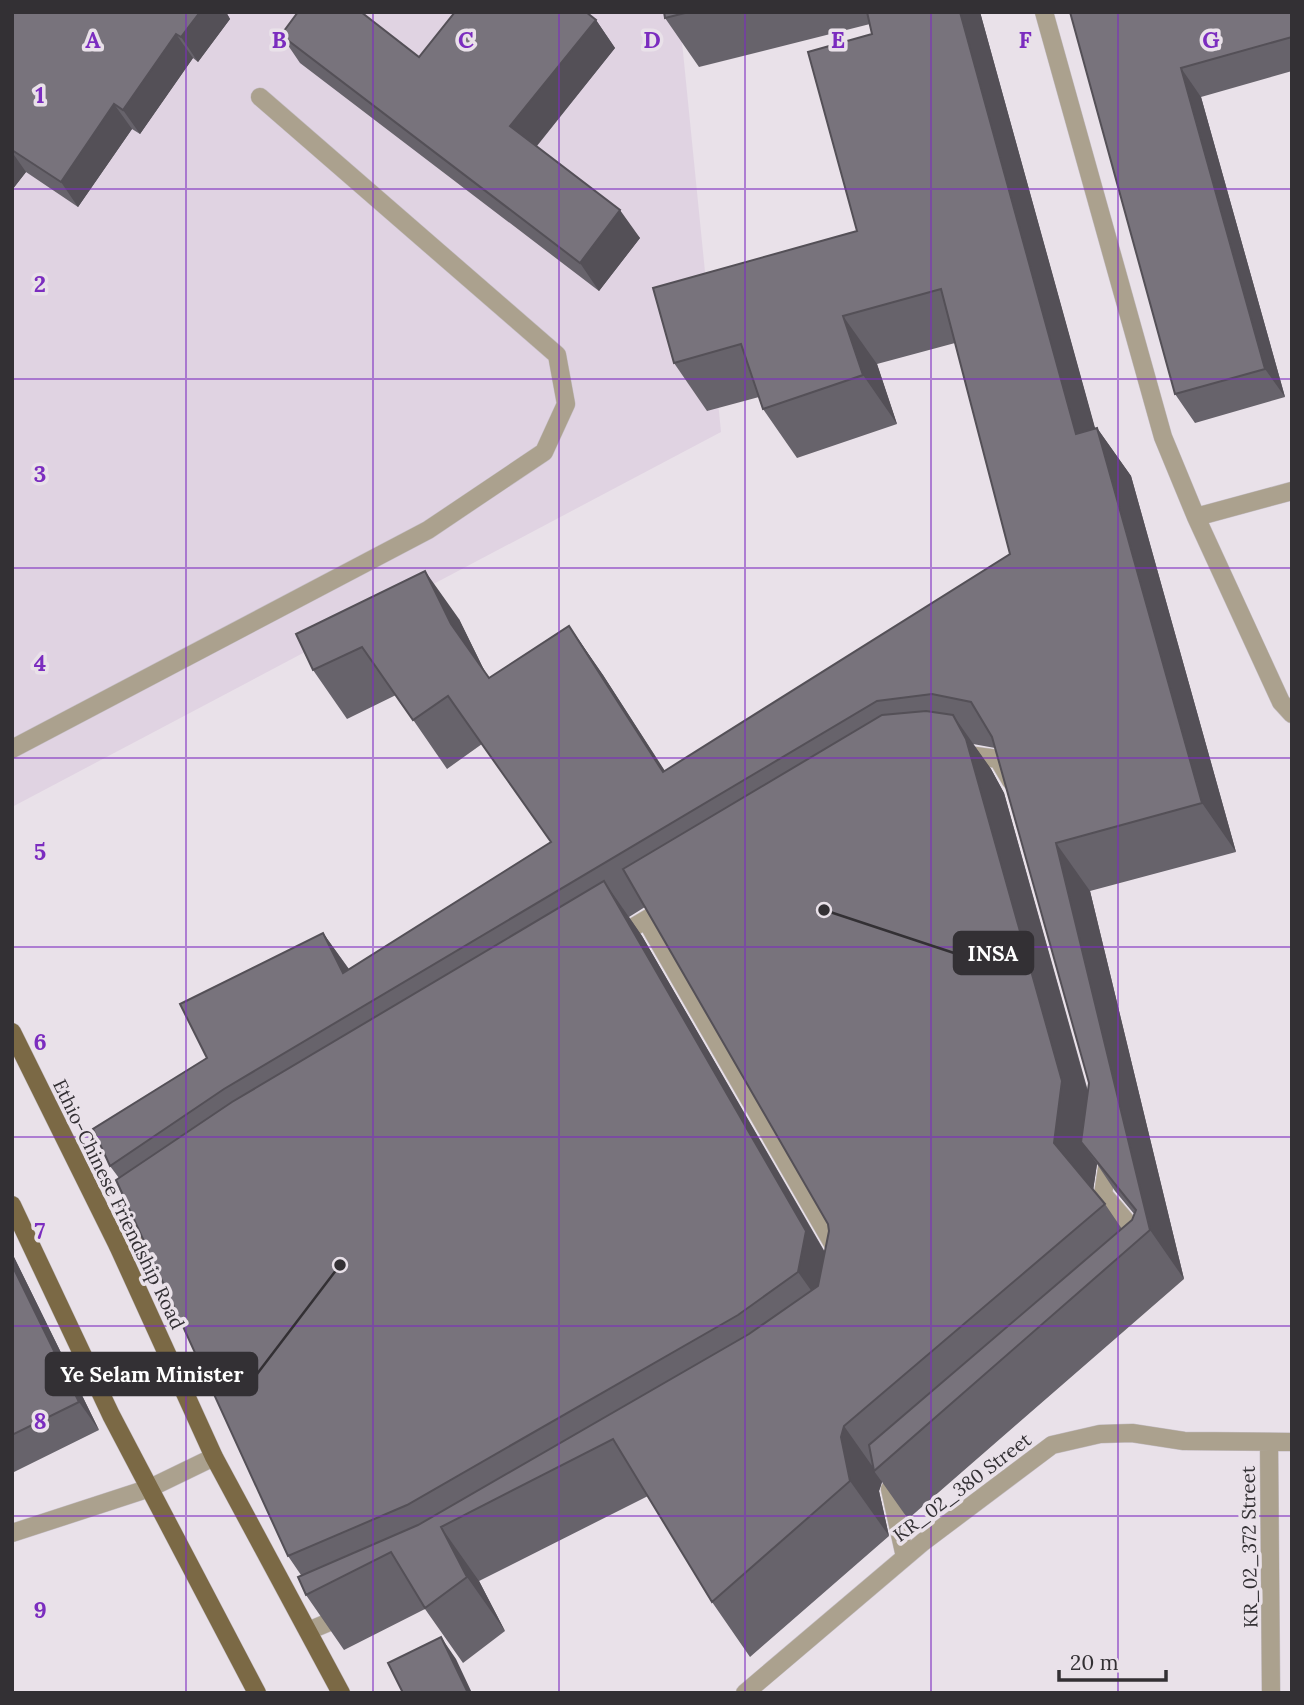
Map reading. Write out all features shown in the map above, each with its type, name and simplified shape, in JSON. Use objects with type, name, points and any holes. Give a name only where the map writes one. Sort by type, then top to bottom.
[{"type":"main road","name":"Ethio-Chinese Friendship Road","points":[[12,1032],[118,1246],[214,1457],[341,1693]]},
{"type":"main road","points":[[12,1205],[111,1415],[257,1693]]},
{"type":"street","points":[[1044,12],[1163,437],[1196,517],[1281,702],[1292,714]]},
{"type":"street","points":[[12,749],[428,530],[544,452],[566,404],[557,355],[260,97]]},
{"type":"street","points":[[1196,517],[1292,491]]},
{"type":"street","points":[[941,756],[965,754],[998,759],[1019,802]]},
{"type":"street","points":[[598,948],[681,899]]},
{"type":"street","points":[[646,920],[849,1272]]},
{"type":"street","points":[[1112,1135],[1103,1194],[1151,1251]]},
{"type":"street","points":[[118,1246],[169,1211]]},
{"type":"street","name":"KR_02_380 Street","points":[[745,1693],[905,1557],[1015,1470],[1052,1445],[1100,1434],[1132,1433],[1184,1441],[1292,1442]]},
{"type":"street","name":"KR_02_372 Street","points":[[1269,1442],[1271,1693]]},
{"type":"street","points":[[12,1533],[150,1488],[214,1457]]},
{"type":"street","points":[[905,1557],[890,1489],[921,1462]]},
{"type":"street","points":[[308,1631],[368,1605]]},
{"type":"shaded area","points":[[12,12],[679,12],[721,432],[12,807]]},
{"type":"building","points":[[12,12],[200,12],[181,37],[176,34],[123,110],[114,104],[61,182],[12,150]]},
{"type":"building","points":[[298,12],[361,12],[419,57],[455,12],[586,12],[596,20],[510,126],[620,210],[580,263],[281,35]]},
{"type":"building","points":[[664,12],[689,12],[665,18]]},
{"type":"building","points":[[867,12],[960,12],[1076,434],[1097,428],[1202,803],[1056,843],[1150,1230],[874,1471],[869,1445],[1132,1220],[1136,1210],[1081,1142],[1089,1083],[992,737],[971,702],[932,694],[877,701],[224,1089],[110,1166],[93,1129],[207,1058],[180,1004],[323,933],[343,973],[551,842],[448,696],[413,720],[362,647],[313,670],[296,634],[425,571],[451,624],[489,678],[569,626],[663,772],[1010,554],[941,289],[843,316],[863,375],[763,409],[741,344],[674,363],[653,288],[857,231],[808,52],[872,34]]},
{"type":"building","points":[[1070,12],[1292,12],[1292,37],[1181,68],[1265,369],[1175,394]]},
{"type":"building","points":[[926,711],[953,715],[966,739],[1062,1081],[1054,1143],[1105,1204],[844,1426],[841,1437],[850,1481],[712,1602],[613,1439],[441,1527],[467,1577],[425,1608],[391,1552],[306,1595],[298,1577],[418,1525],[749,1334],[818,1286],[829,1231],[828,1224],[623,869],[882,715]]},
{"type":"building","points":[[604,881],[806,1231],[798,1272],[738,1315],[407,1505],[288,1556],[116,1180],[232,1102]]},
{"type":"building","points":[[12,1265],[79,1402],[12,1435]]},
{"type":"building","points":[[441,1637],[468,1693],[403,1693],[388,1663]]},
{"type":"place","name":"INSA","points":[[824,910]]},
{"type":"place","name":"Ye Selam Minister","points":[[340,1265]]}]
